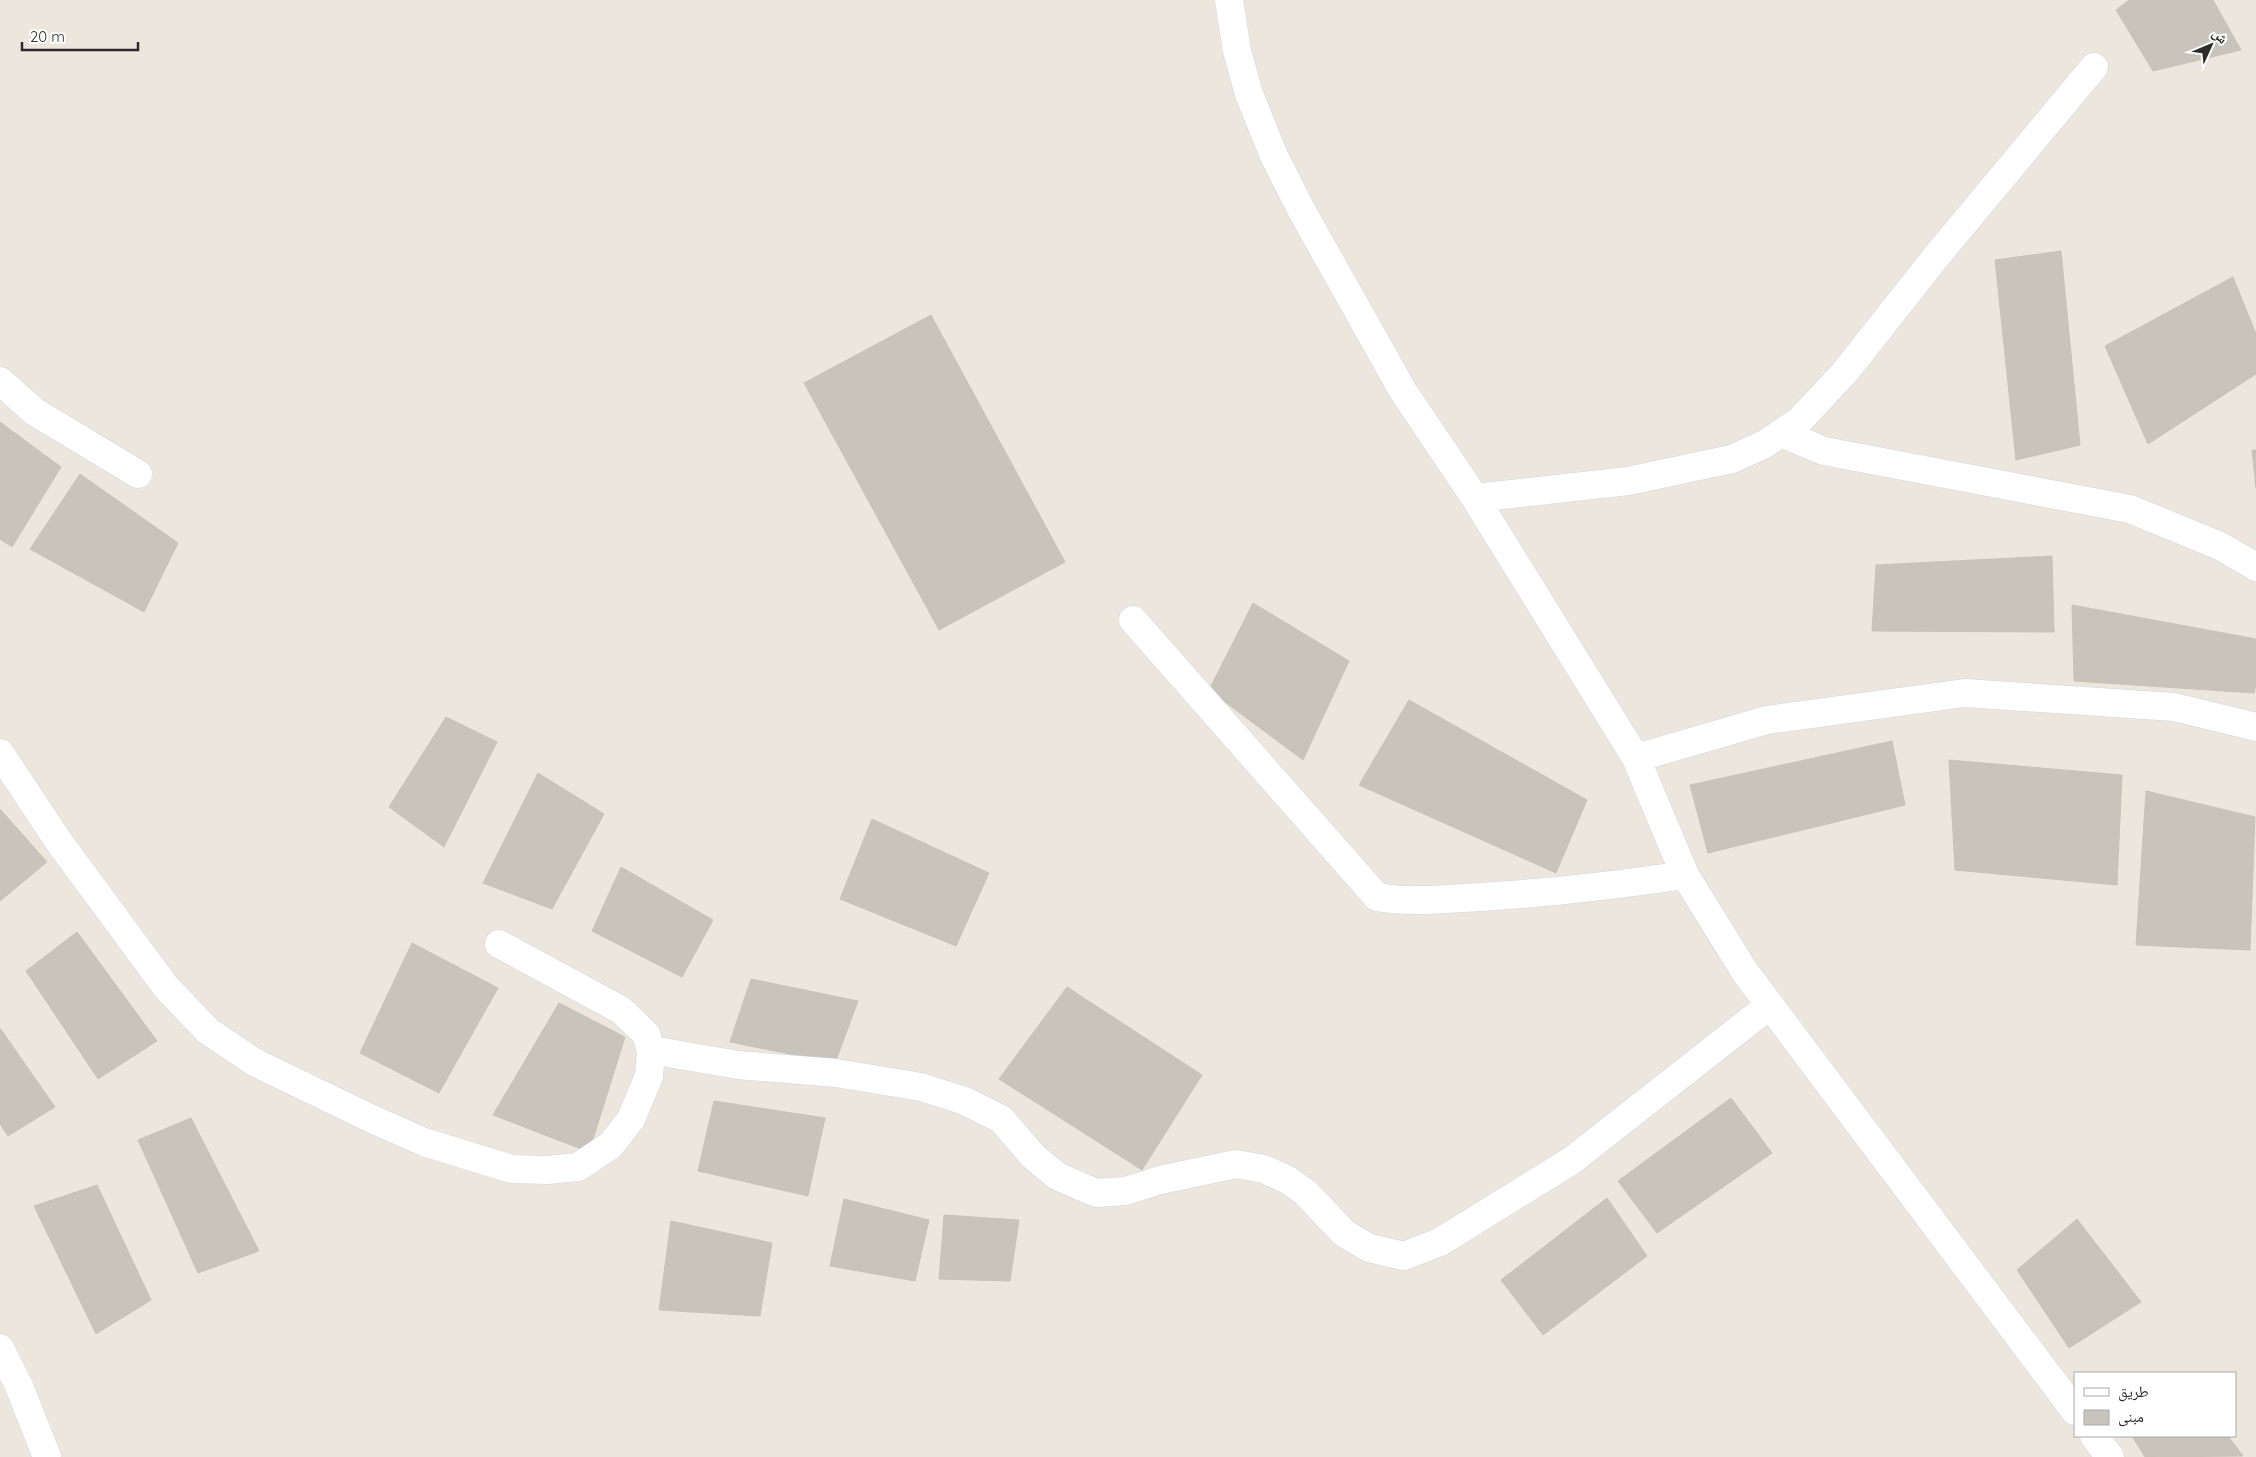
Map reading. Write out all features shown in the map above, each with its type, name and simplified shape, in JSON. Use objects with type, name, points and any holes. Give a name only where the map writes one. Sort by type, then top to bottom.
[{"type":"street","points":[[1229,0],[1237,51],[1249,94],[1274,156],[1303,213],[1403,391],[1474,498],[1636,758],[1685,875],[1745,972],[2074,1409]]},
{"type":"street","points":[[1474,498],[1628,480],[1732,459],[1765,444],[1799,421],[1845,372],[1935,258],[2094,67]]},
{"type":"street","points":[[0,381],[35,412],[138,474]]},
{"type":"street","points":[[1780,433],[1824,451],[2130,509],[2220,546],[2256,567]]},
{"type":"street","points":[[1132,620],[1377,897],[1403,902],[1507,895],[1611,886],[1685,875]]},
{"type":"street","points":[[1636,758],[1767,720],[1965,694],[2174,707],[2256,727]]},
{"type":"street","points":[[0,753],[59,842],[166,987],[208,1031],[254,1062],[424,1142],[512,1170],[547,1170],[578,1167],[611,1145],[631,1119],[649,1076],[651,1050],[646,1034],[621,1010],[499,944]]},
{"type":"street","points":[[651,1050],[738,1065],[836,1073],[921,1087],[956,1098],[1001,1119],[1033,1156],[1057,1176],[1096,1193],[1126,1190],[1160,1180],[1236,1164],[1264,1169],[1288,1180],[1306,1193],[1344,1233],[1369,1248],[1404,1256],[1440,1242],[1571,1161],[1770,1005]]},
{"type":"street","points":[[0,1348],[20,1386],[47,1457]]},
{"type":"street","points":[[2095,1437],[2110,1457]]},
{"type":"building","points":[[2129,0],[2213,0],[2241,50],[2153,71],[2116,10]]},
{"type":"building","points":[[2061,251],[2080,445],[2016,460],[1995,260]]},
{"type":"building","points":[[2233,277],[2256,334],[2256,374],[2148,444],[2105,346]]},
{"type":"building","points":[[931,315],[1065,562],[939,630],[804,383]]},
{"type":"building","points":[[0,422],[61,467],[12,547],[0,539]]},
{"type":"building","points":[[2252,450],[2256,450],[2256,488]]},
{"type":"building","points":[[80,474],[178,543],[144,612],[30,549]]},
{"type":"building","points":[[2052,556],[2054,632],[1872,631],[1876,565]]},
{"type":"building","points":[[1253,603],[1349,661],[1303,760],[1209,690]]},
{"type":"building","points":[[2072,605],[2256,639],[2256,684],[2254,693],[2074,681]]},
{"type":"building","points":[[1409,700],[1587,800],[1556,873],[1359,785]]},
{"type":"building","points":[[446,717],[497,742],[444,847],[389,807]]},
{"type":"building","points":[[1892,741],[1905,805],[1708,853],[1690,785]]},
{"type":"building","points":[[1949,760],[2122,775],[2117,885],[1955,870]]},
{"type":"building","points":[[538,773],[604,814],[552,909],[483,883]]},
{"type":"building","points":[[2146,791],[2255,817],[2250,950],[2136,945]]},
{"type":"building","points":[[0,809],[47,862],[0,901]]},
{"type":"building","points":[[872,819],[989,873],[956,946],[840,899]]},
{"type":"building","points":[[621,867],[713,920],[682,977],[592,931]]},
{"type":"building","points":[[77,932],[157,1041],[98,1079],[26,971]]},
{"type":"building","points":[[412,943],[498,988],[439,1093],[360,1053]]},
{"type":"building","points":[[751,979],[858,1001],[835,1063],[730,1042]]},
{"type":"building","points":[[1067,987],[1202,1075],[1142,1170],[999,1079]]},
{"type":"building","points":[[559,1003],[625,1037],[589,1152],[493,1115]]},
{"type":"building","points":[[0,1028],[55,1107],[8,1136],[0,1124]]},
{"type":"building","points":[[1731,1098],[1772,1153],[1657,1233],[1618,1181]]},
{"type":"building","points":[[714,1101],[825,1118],[808,1196],[698,1171]]},
{"type":"building","points":[[191,1118],[259,1251],[198,1273],[138,1140]]},
{"type":"building","points":[[97,1185],[151,1300],[96,1334],[34,1206]]},
{"type":"building","points":[[1607,1198],[1647,1256],[1543,1335],[1501,1280]]},
{"type":"building","points":[[844,1199],[929,1220],[915,1281],[830,1266]]},
{"type":"building","points":[[944,1215],[1019,1220],[1010,1281],[939,1279]]},
{"type":"building","points":[[2077,1219],[2141,1302],[2069,1348],[2017,1270]]},
{"type":"building","points":[[671,1221],[772,1243],[760,1316],[659,1310]]},
{"type":"building","points":[[2133,1437],[2229,1437],[2243,1456],[2145,1457]]}]
